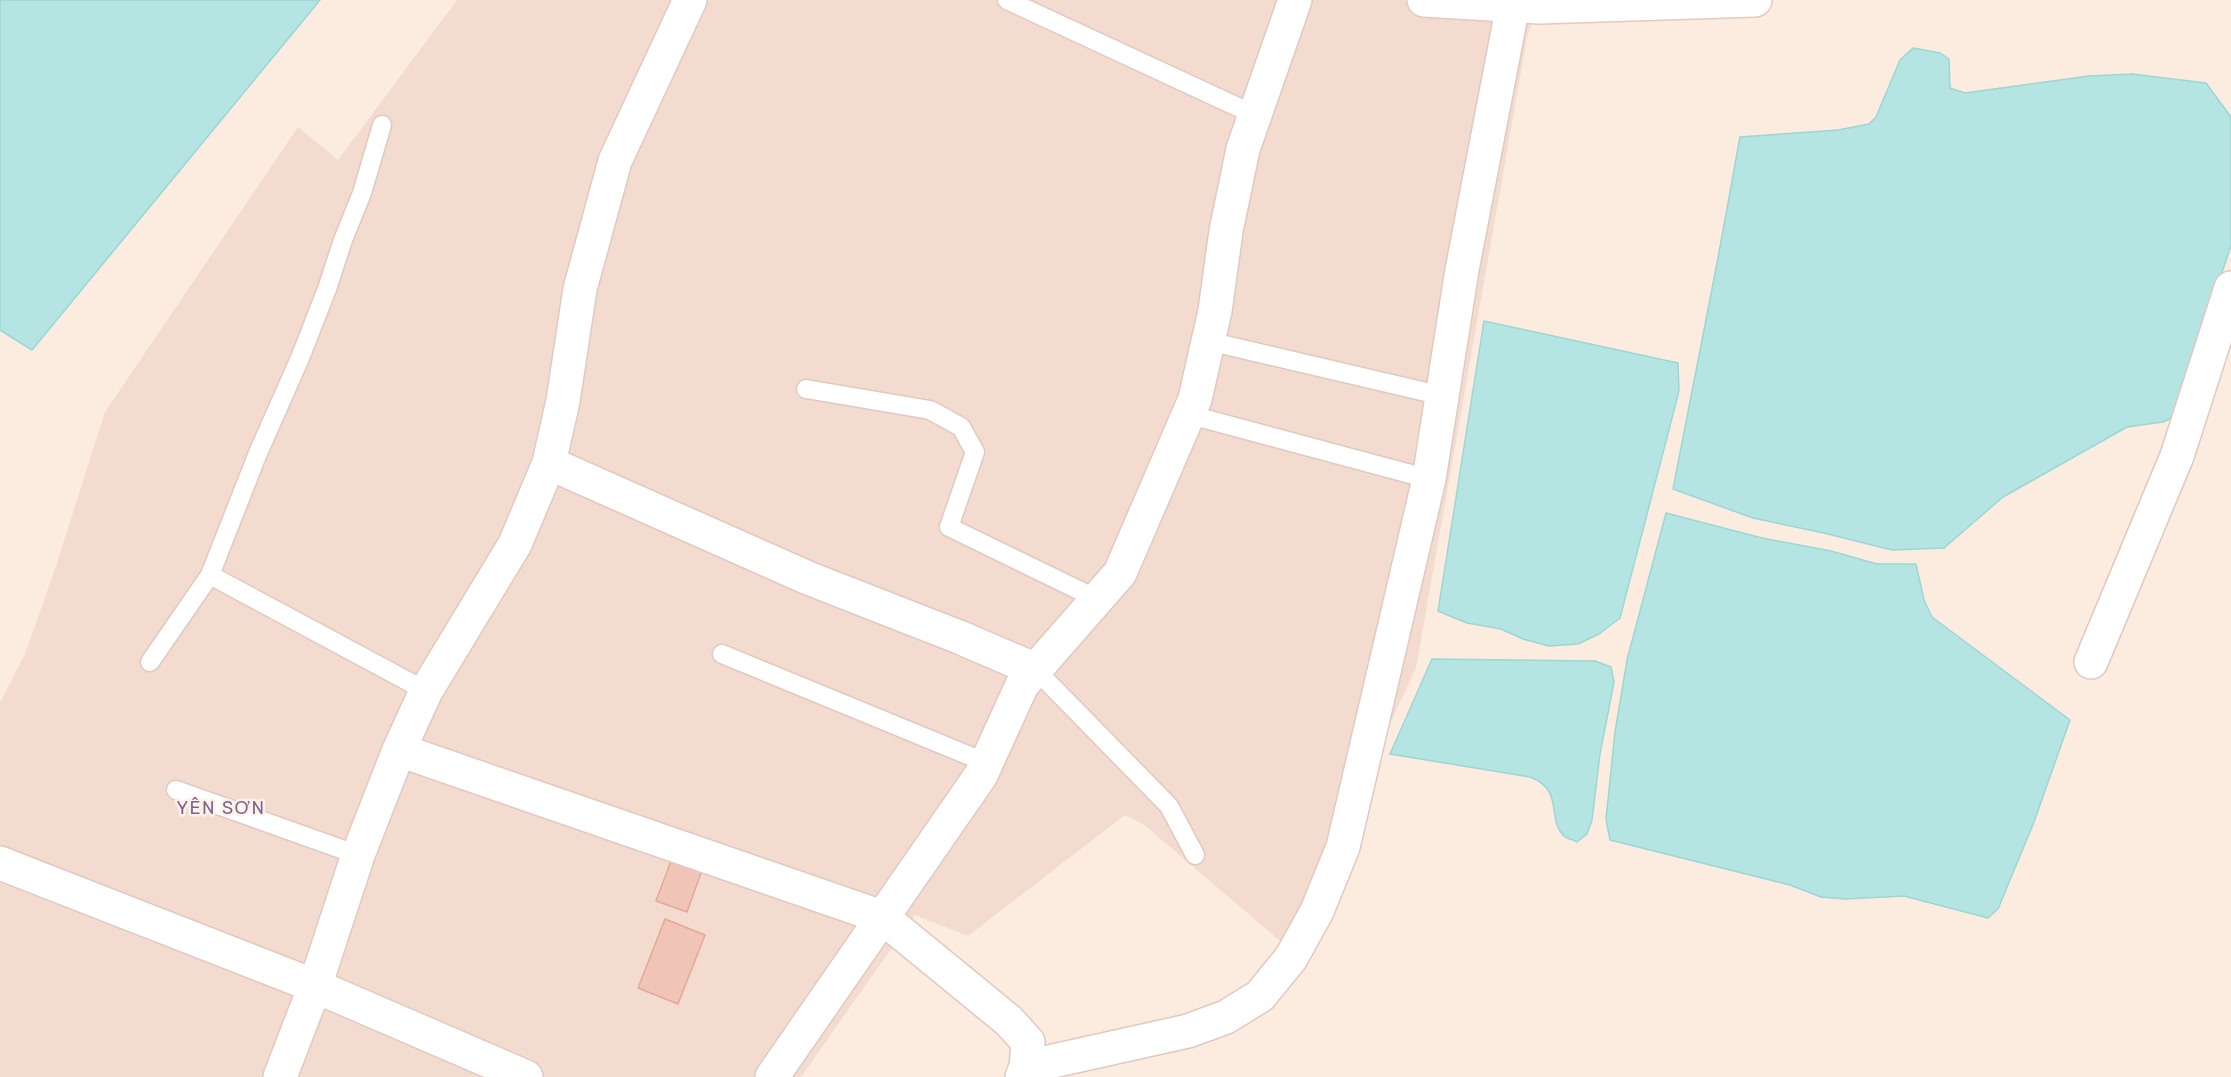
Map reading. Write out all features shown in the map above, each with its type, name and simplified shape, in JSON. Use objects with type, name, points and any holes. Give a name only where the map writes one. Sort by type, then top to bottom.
[{"type":"street","points":[[280,1077],[315,986],[358,855],[399,750],[426,691],[515,544],[549,463],[563,401],[580,289],[615,161],[690,0]]},
{"type":"street","points":[[772,1077],[981,775],[1022,685],[1120,573],[1194,399],[1208,341],[1243,149],[1295,0]]},
{"type":"street","points":[[1424,0],[1531,4],[1755,0]]},
{"type":"street","points":[[399,750],[882,917],[1009,1021],[1028,1042],[1024,1072],[1188,1032],[1226,1017],[1260,996],[1292,958],[1317,911],[1343,847],[1429,479],[1462,270],[1531,4]]},
{"type":"street","points":[[2091,662],[2177,456],[2231,288]]},
{"type":"street","points":[[549,463],[808,578],[1036,670]]},
{"type":"street","points":[[0,863],[315,986],[526,1077]]},
{"type":"lane","points":[[1006,0],[1255,115]]},
{"type":"lane","points":[[150,662],[210,575],[327,289],[362,193],[382,125]]},
{"type":"lane","points":[[1208,341],[1443,396]]},
{"type":"lane","points":[[806,389],[930,410],[961,427],[975,452],[949,527],[1097,599]]},
{"type":"lane","points":[[1187,414],[1429,479]]},
{"type":"lane","points":[[210,575],[426,691]]},
{"type":"lane","points":[[722,654],[987,762]]},
{"type":"lane","points":[[1036,670],[1169,806],[1195,855]]},
{"type":"lane","points":[[176,790],[358,855]]},
{"type":"shaded area","points":[[457,0],[1539,0],[1527,38],[1416,668],[1286,946],[1143,824],[1125,815],[968,936],[915,915],[801,1077],[0,1077],[0,703],[25,654],[55,569],[105,412],[298,127],[338,160]]},
{"type":"water","points":[[0,0],[320,0],[32,350],[0,330]]},
{"type":"water","points":[[1913,48],[1940,53],[1949,59],[1950,88],[1965,93],[2089,76],[2132,74],[2206,83],[2231,117],[2231,245],[2175,416],[2163,422],[2127,427],[2003,497],[1944,548],[1892,550],[1753,518],[1673,489],[1740,137],[1838,130],[1869,124],[1876,117],[1900,60]]},
{"type":"water","points":[[1484,321],[1678,363],[1679,391],[1620,618],[1599,634],[1578,644],[1549,646],[1523,639],[1501,629],[1467,623],[1438,611]]},
{"type":"water","points":[[1666,513],[1762,538],[1831,551],[1877,564],[1916,564],[1924,600],[1932,617],[2070,720],[2034,822],[1998,909],[1988,918],[1904,896],[1845,899],[1821,897],[1790,885],[1610,840],[1606,819],[1615,732],[1627,660]]},
{"type":"water","points":[[1432,659],[1595,661],[1611,667],[1614,682],[1600,754],[1592,820],[1587,834],[1577,842],[1564,836],[1556,821],[1548,789],[1530,777],[1390,754]]},
{"type":"building","points":[[674,853],[704,865],[687,912],[656,901]]},
{"type":"building","points":[[665,919],[705,935],[678,1004],[638,988]]},
{"type":"district","name":"YÊN SƠN","points":[[221,809]]}]
